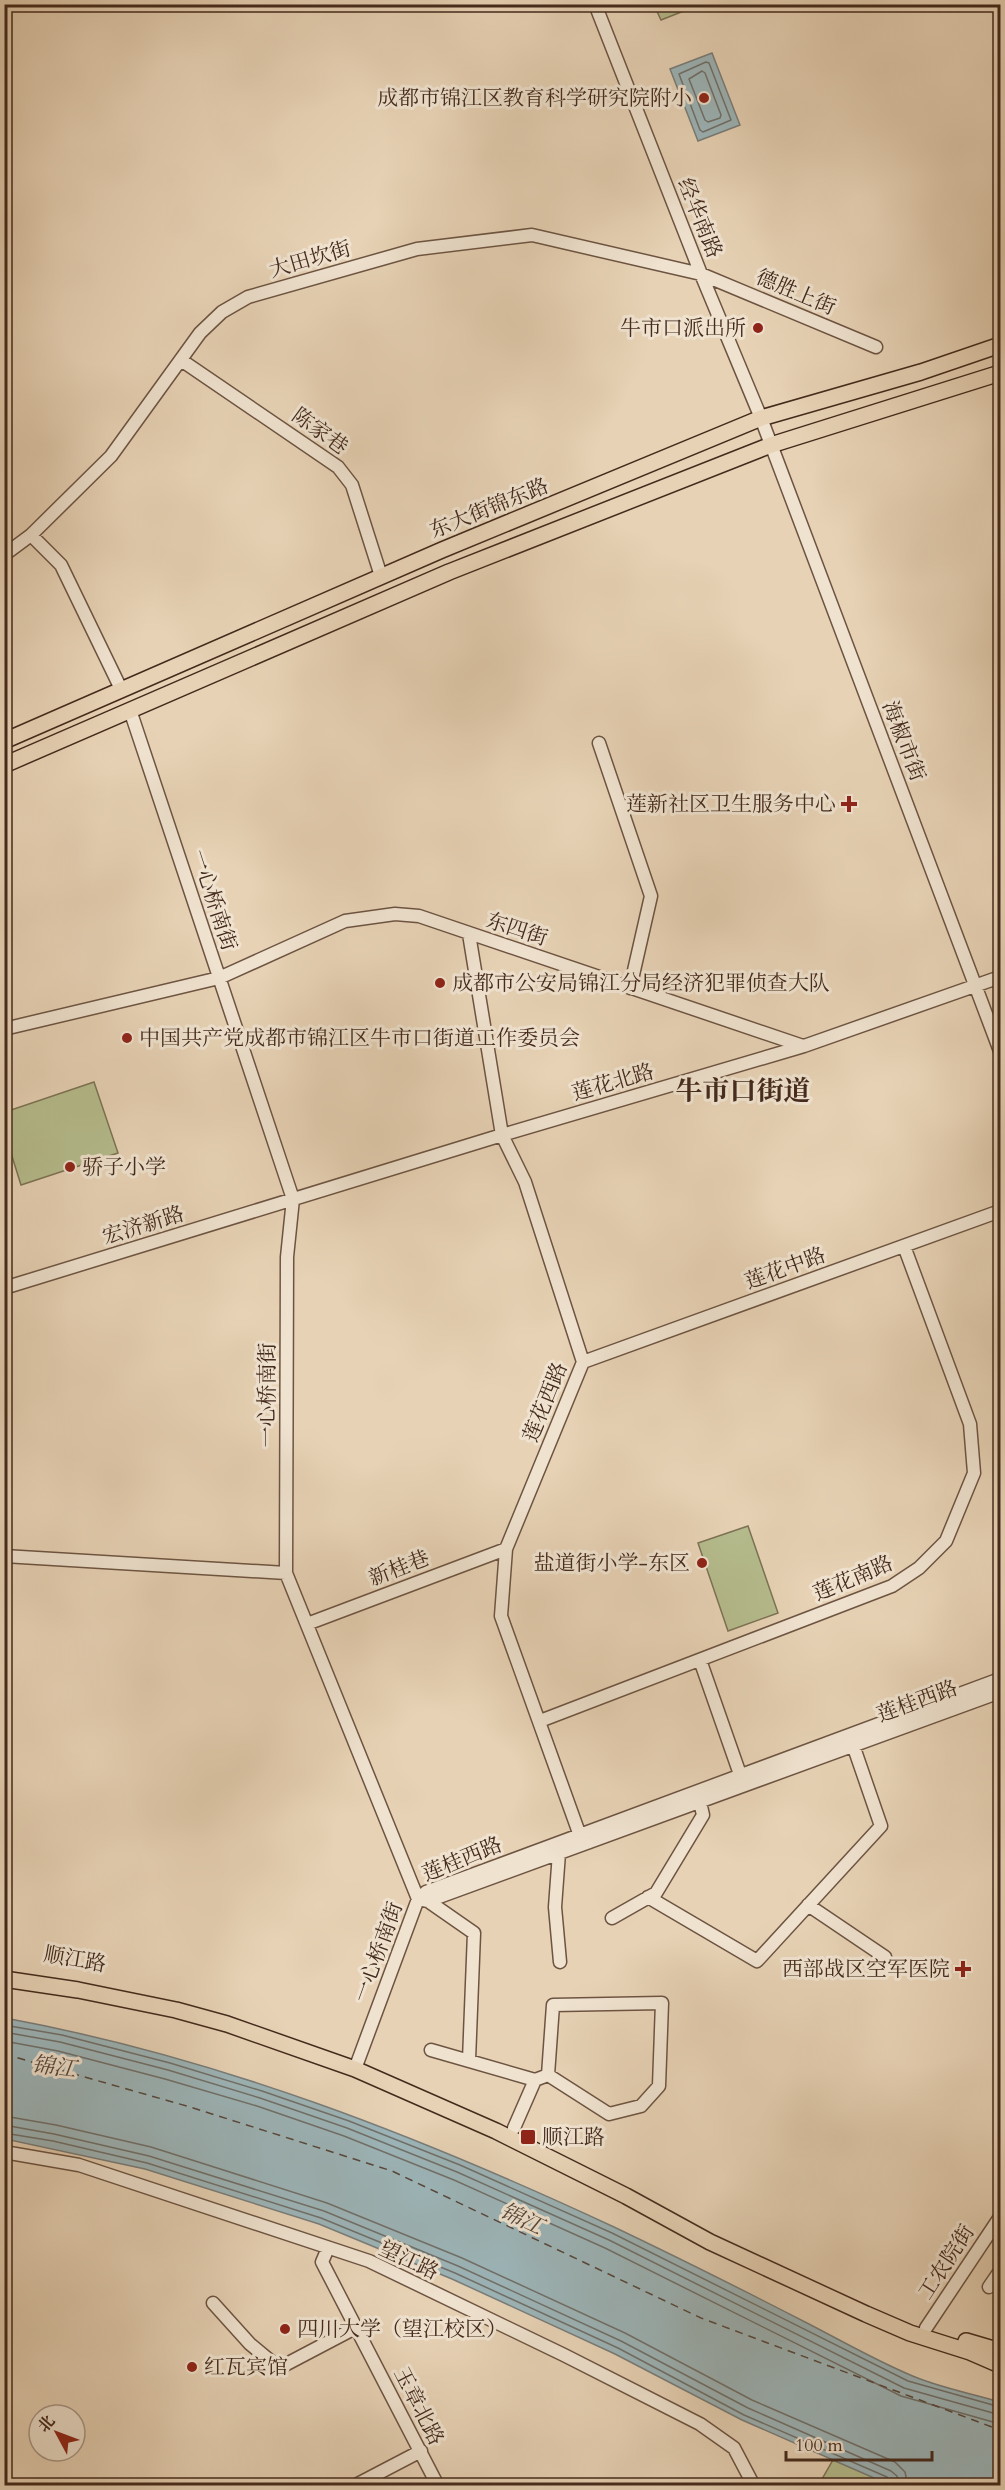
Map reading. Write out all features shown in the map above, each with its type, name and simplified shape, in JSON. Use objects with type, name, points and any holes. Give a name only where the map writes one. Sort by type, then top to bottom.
[{"type":"main road","name":"东大街锦东路","points":[[4,741],[381,576],[761,418],[921,372],[1000,345]]},
{"type":"main road","points":[[4,765],[449,572],[771,445],[1000,373]]},
{"type":"main road","name":"顺江路","points":[[4,1969],[80,1980],[178,2001],[230,2015],[514,2128],[714,2233],[870,2306],[926,2328],[1000,2350]]},
{"type":"main road","name":"顺江路","points":[[4,1979],[78,1990],[176,2010],[357,2064],[496,2131],[710,2242],[910,2333],[970,2352],[1000,2365]]},
{"type":"street","name":"经华南路","points":[[595,4],[771,445]]},
{"type":"street","name":"大田坎街","points":[[4,555],[31,535],[111,456],[200,333],[222,312],[248,297],[417,249],[532,234],[701,274]]},
{"type":"street","name":"德胜上街","points":[[701,274],[876,347]]},
{"type":"street","name":"陈家巷","points":[[181,360],[338,467],[352,485],[381,576]]},
{"type":"street","name":"海椒市街","points":[[771,445],[1000,1051]]},
{"type":"street","points":[[31,535],[61,566],[121,689]]},
{"type":"street","name":"一心桥南街","points":[[130,710],[293,1199],[287,1257],[286,1572],[423,1900],[357,2064]]},
{"type":"street","points":[[599,743],[651,896],[630,988]]},
{"type":"street","name":"东四街","points":[[4,1029],[219,978],[325,930],[357,919],[395,914],[419,916],[804,1046]]},
{"type":"street","name":"莲花西路","points":[[469,934],[502,1135],[525,1182],[584,1362],[506,1549],[501,1616],[582,1839]]},
{"type":"street","name":"莲花北路","points":[[293,1199],[804,1046],[1000,977]]},
{"type":"street","name":"宏济新路","points":[[4,1288],[293,1199]]},
{"type":"street","name":"莲花中路","points":[[584,1362],[1000,1211]]},
{"type":"street","name":"莲花南路","points":[[540,1721],[892,1586],[920,1568],[946,1540],[974,1473],[970,1424],[904,1246]]},
{"type":"street","name":"新桂巷","points":[[307,1624],[506,1549]]},
{"type":"street","points":[[4,1556],[286,1572]]},
{"type":"street","points":[[700,1660],[742,1780]]},
{"type":"street","name":"莲桂西路","points":[[852,1740],[1000,1679]]},
{"type":"street","name":"莲桂西路","points":[[423,1900],[559,1853],[582,1839],[852,1740],[1000,1692]]},
{"type":"street","points":[[648,1897],[757,1961],[881,1826],[852,1740]]},
{"type":"street","name":"莲桂西路","points":[[423,1900],[426,1892],[700,1802],[742,1780]]},
{"type":"street","points":[[612,1918],[656,1893],[703,1815],[700,1802]]},
{"type":"street","points":[[559,1853],[555,1907],[560,1962]]},
{"type":"street","points":[[423,1900],[474,1933],[468,2060]]},
{"type":"street","points":[[808,1905],[885,1957]]},
{"type":"street","points":[[662,2002],[659,2086],[641,2106],[609,2114],[548,2075],[553,2005],[662,2002]]},
{"type":"street","points":[[431,2050],[535,2080],[548,2075]]},
{"type":"street","points":[[514,2128],[535,2080]]},
{"type":"street","name":"望江路","points":[[4,2152],[79,2165],[369,2261],[564,2355],[700,2424],[734,2448],[754,2486]]},
{"type":"street","name":"工农院街","points":[[926,2328],[1000,2217]]},
{"type":"street","name":"玉章北路","points":[[328,2248],[322,2262],[438,2486]]},
{"type":"street","points":[[988,2287],[1000,2271]]},
{"type":"street","points":[[213,2303],[250,2344],[279,2368],[357,2327]]},
{"type":"street","points":[[354,2486],[421,2451]]},
{"type":"green space","points":[[654,5],[699,5],[661,20]]},
{"type":"green space","points":[[94,1082],[118,1153],[21,1185],[5,1134],[5,1112]]},
{"type":"green space","points":[[748,1526],[778,1613],[728,1631],[698,1543]]},
{"type":"green space","points":[[833,2460],[892,2485],[818,2486]]},
{"type":"water","points":[[712,53],[740,125],[698,141],[670,69]]},
{"type":"water","name":"锦江","points":[[5,2018],[84,2034],[162,2054],[239,2077],[392,2131],[541,2193],[614,2227],[919,2379],[1000,2402],[1000,2485],[890,2485],[742,2420],[615,2354],[452,2279],[319,2224],[145,2169],[5,2139]]},
{"type":"ferry route","points":[[4,2054],[190,2107],[392,2171],[701,2318],[1000,2430]]},
{"type":"place","name":"成都市锦江区教育科学研究院附小","points":[[704,98]]},
{"type":"place","name":"牛市口派出所","points":[[758,328]]},
{"type":"place","name":"莲新社区卫生服务中心","points":[[849,804]]},
{"type":"place","name":"成都市公安局锦江分局经济犯罪侦查大队","points":[[440,983]]},
{"type":"place","name":"中国共产党成都市锦江区牛市口街道工作委员会","points":[[127,1038]]},
{"type":"place","name":"骄子小学","points":[[70,1167]]},
{"type":"place","name":"盐道街小学-东区","points":[[702,1563]]},
{"type":"place","name":"西部战区空军医院","points":[[963,1969]]},
{"type":"place","name":"顺江路","points":[[528,2137]]},
{"type":"place","name":"四川大学（望江校区）","points":[[285,2329]]},
{"type":"place","name":"红瓦宾馆","points":[[192,2367]]},
{"type":"district","name":"牛市口街道","points":[[743,1091]]}]
